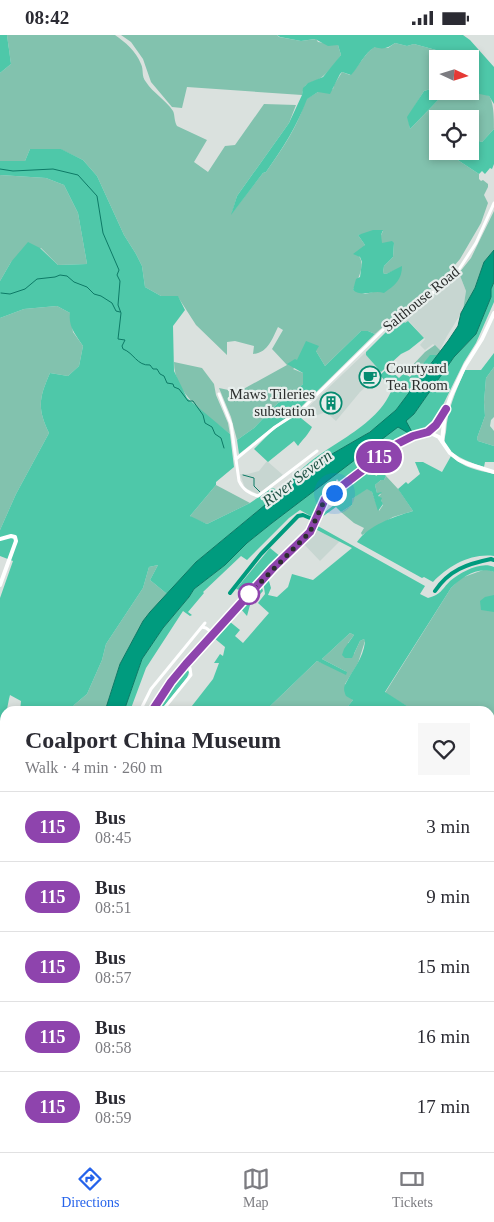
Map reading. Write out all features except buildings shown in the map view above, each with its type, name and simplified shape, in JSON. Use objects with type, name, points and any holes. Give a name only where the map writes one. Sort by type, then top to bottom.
[{"type":"street","name":"Salthouse Road","points":[[236,459],[275,427],[300,411],[392,320],[438,289],[456,274],[476,243],[494,203]]},
{"type":"street","points":[[436,435],[441,419],[465,366],[482,339],[494,313]]},
{"type":"street","points":[[220,394],[230,424],[238,481],[242,488],[258,496],[317,451]]},
{"type":"street","points":[[442,441],[446,409]]},
{"type":"street","points":[[155,706],[186,664],[273,568],[310,532],[325,499],[388,450],[404,439],[428,432],[441,419]]},
{"type":"street","points":[[428,432],[436,435],[450,453],[459,460],[494,471]]},
{"type":"street","points":[[0,539],[11,536],[15,537],[16,541],[0,585]]},
{"type":"street","points":[[142,706],[151,689],[205,623]]},
{"type":"street","points":[[201,628],[206,628],[214,634]]},
{"type":"street","points":[[166,706],[191,675],[190,668],[186,664]]},
{"type":"shaded area","points":[[0,35],[7,35],[11,64],[0,73]]},
{"type":"shaded area","points":[[7,35],[115,35],[139,59],[144,80],[173,111],[177,126],[207,140],[194,162],[208,172],[225,146],[235,145],[264,104],[296,105],[289,123],[237,196],[232,213],[263,173],[266,172],[284,145],[299,118],[306,99],[318,92],[333,89],[342,72],[350,75],[375,47],[388,48],[395,43],[407,46],[414,44],[436,50],[429,50],[429,89],[424,91],[408,117],[410,129],[438,100],[479,100],[479,92],[486,94],[491,99],[494,129],[482,142],[479,141],[479,110],[429,110],[429,160],[458,160],[479,174],[479,179],[488,184],[484,195],[488,203],[481,223],[460,259],[442,280],[396,315],[375,334],[361,331],[325,366],[316,351],[293,369],[303,373],[303,384],[286,399],[278,403],[254,428],[237,440],[231,417],[219,388],[238,392],[287,365],[272,349],[283,330],[278,327],[269,345],[258,353],[253,354],[254,346],[235,341],[227,342],[227,355],[196,325],[178,297],[161,296],[145,287],[142,266],[124,235],[97,176],[83,160],[60,149],[30,149],[25,161],[0,161],[0,73],[11,64]],"holes":[[[383,231],[381,243],[394,243],[393,257],[384,266],[383,273],[386,274],[398,269],[382,292],[377,291],[365,294],[353,290],[359,277],[362,263],[358,255],[365,245],[358,235]]]},
{"type":"shaded area","points":[[121,35],[277,35],[301,41],[316,39],[318,42],[338,45],[341,55],[322,77],[307,84],[302,95],[187,87],[182,108],[172,107],[151,82],[143,59],[131,42]]},
{"type":"shaded area","points":[[277,35],[463,35],[479,50],[436,50],[414,44],[407,46],[395,43],[385,48],[375,47],[351,75],[342,72],[340,74],[330,94],[318,92],[307,99],[294,128],[278,154],[231,215],[237,196],[289,123],[302,95],[303,88],[308,83],[323,77],[341,55],[338,45],[328,46],[315,39],[301,41]]},
{"type":"shaded area","points":[[479,50],[494,67],[494,104],[489,96],[479,94]]},
{"type":"shaded area","points":[[429,89],[429,100],[438,100],[410,129],[407,117],[424,91]]},
{"type":"shaded area","points":[[494,129],[494,164],[492,169],[490,168],[485,174],[482,171],[479,174],[458,160],[479,160],[479,141],[482,142]]},
{"type":"shaded area","points":[[30,149],[61,149],[83,160],[97,176],[124,235],[142,266],[145,287],[161,296],[178,296],[185,310],[173,326],[174,371],[187,398],[230,434],[234,467],[216,482],[216,485],[190,516],[207,524],[250,503],[272,488],[282,491],[275,500],[265,505],[196,562],[167,594],[150,580],[158,565],[149,567],[143,588],[106,644],[102,660],[87,694],[74,706],[20,706],[21,701],[10,695],[7,706],[0,706],[0,598],[13,561],[0,556],[0,530],[16,494],[49,433],[41,410],[41,403],[50,373],[68,376],[79,366],[83,346],[71,327],[70,313],[57,306],[24,309],[0,318],[0,281],[11,262],[28,242],[40,248],[58,265],[87,264],[78,213],[64,185],[46,178],[0,175],[0,161],[25,161]]},
{"type":"shaded area","points":[[0,175],[46,178],[64,185],[78,213],[87,264],[58,265],[41,248],[11,262],[0,281]]},
{"type":"shaded area","points":[[494,211],[494,250],[484,262],[475,288],[463,310],[466,291],[459,273],[471,258]]},
{"type":"shaded area","points":[[373,230],[383,230],[381,235],[382,243],[392,241],[394,243],[393,257],[384,266],[383,273],[386,274],[402,266],[402,271],[397,282],[384,293],[361,293],[353,290],[356,279],[360,277],[362,262],[360,257],[353,254],[365,245],[358,235]]},
{"type":"shaded area","points":[[459,273],[466,291],[463,310],[440,350],[433,344],[425,350],[420,345],[425,339],[409,321],[405,324],[400,318],[442,289]]},
{"type":"shaded area","points":[[494,282],[494,302],[476,343],[464,362],[439,413],[434,422],[428,427],[412,432],[405,421],[414,414],[454,357],[476,334],[491,297],[491,289]]},
{"type":"shaded area","points":[[57,306],[70,313],[73,332],[83,346],[79,366],[68,376],[50,373],[41,403],[41,410],[49,433],[16,494],[0,530],[0,318],[24,309]]},
{"type":"shaded area","points":[[400,318],[405,323],[408,321],[424,338],[401,354],[381,372],[366,355],[366,352]]},
{"type":"shaded area","points":[[361,331],[375,334],[299,409],[239,454],[237,440],[254,428],[278,403],[286,399],[303,384],[303,373],[287,364],[295,359],[297,360],[306,341],[319,346],[316,351],[325,366]]},
{"type":"shaded area","points":[[435,345],[441,351],[438,355],[430,356],[414,375],[409,369],[425,352]]},
{"type":"shaded area","points":[[366,352],[366,355],[381,372],[360,392],[336,421],[326,412],[315,416],[307,415],[303,412]]},
{"type":"shaded area","points":[[494,353],[494,367],[486,378],[485,416],[477,438],[478,441],[494,446],[494,462],[485,462],[484,467],[451,452],[445,444],[445,438],[450,408],[465,370],[481,370]]},
{"type":"shaded area","points":[[430,355],[438,355],[387,419],[315,464],[289,483],[301,469],[375,415],[386,401],[394,384],[392,380],[385,381],[380,375],[388,368],[399,378],[404,373],[410,377],[412,374],[414,375]]},
{"type":"shaded area","points":[[174,362],[202,368],[214,384],[230,434],[202,412],[186,394],[175,374]]},
{"type":"shaded area","points":[[494,367],[494,417],[491,420],[490,426],[494,431],[494,446],[478,441],[477,438],[485,416],[486,378]]},
{"type":"shaded area","points":[[296,414],[312,427],[298,446],[294,441],[268,462],[254,449],[272,431]]},
{"type":"shaded area","points":[[398,426],[410,434],[391,444],[341,484],[337,479],[331,489],[323,496],[314,518],[300,510],[289,518],[247,560],[241,556],[203,592],[188,612],[192,615],[190,616],[183,611],[146,668],[132,706],[126,706],[142,659],[163,628],[194,589],[225,565],[247,543]]},
{"type":"shaded area","points":[[451,456],[466,466],[494,474],[494,556],[477,557],[461,562],[433,582],[424,577],[422,578],[357,542],[375,526],[413,511],[398,489],[406,482],[408,484],[420,474],[415,462],[423,462],[442,472]]},
{"type":"shaded area","points":[[267,461],[283,475],[258,494],[245,488],[240,474],[259,471]]},
{"type":"shaded area","points":[[369,467],[376,476],[382,472],[386,476],[384,480],[375,485],[377,493],[382,492],[378,496],[382,498],[383,504],[378,511],[372,492],[367,489],[352,499],[352,505],[341,512],[336,507],[322,517],[319,515],[328,501],[338,494],[326,505],[323,511],[325,512],[343,498],[341,496],[343,488]]},
{"type":"shaded area","points":[[386,476],[399,490],[413,511],[393,517],[362,535],[361,533],[364,528],[354,523],[341,512],[352,505],[352,499],[367,488],[372,492],[379,511],[383,505],[381,498],[378,497],[381,494],[377,493],[375,485],[384,480]]},
{"type":"shaded area","points":[[216,485],[250,503],[207,524],[192,518],[190,516]]},
{"type":"shaded area","points":[[316,525],[425,586],[420,594],[428,598],[439,593],[450,581],[460,574],[477,566],[494,567],[494,572],[482,570],[476,572],[460,580],[451,588],[385,692],[407,706],[348,706],[353,700],[346,696],[344,686],[360,659],[365,642],[364,639],[360,641],[352,658],[345,658],[342,655],[344,649],[354,635],[350,633],[322,659],[347,672],[346,675],[317,661],[270,706],[192,706],[213,679],[219,663],[214,663],[220,654],[223,656],[225,647],[214,638],[229,621],[240,630],[235,636],[243,643],[269,613],[258,603],[265,594],[263,581],[266,579],[269,581],[271,588],[268,595],[277,597],[288,587],[292,574],[313,580],[352,548],[315,529]]},
{"type":"shaded area","points":[[314,529],[340,541],[320,561],[302,542]]},
{"type":"shaded area","points":[[270,548],[281,557],[248,592],[236,589]]},
{"type":"shaded area","points":[[158,565],[150,580],[167,594],[143,621],[120,664],[107,706],[74,706],[87,694],[102,660],[106,644],[143,588],[149,567]]},
{"type":"shaded area","points":[[486,569],[494,572],[494,706],[407,706],[385,693],[451,588],[461,578]]},
{"type":"shaded area","points":[[257,588],[262,588],[263,591],[250,605],[247,616],[240,608]]},
{"type":"shaded area","points":[[494,595],[494,612],[481,610],[480,601],[485,597]]},
{"type":"shaded area","points":[[350,633],[354,635],[348,643],[354,654],[360,641],[364,639],[358,663],[345,684],[353,700],[348,706],[270,706],[317,661],[347,672],[322,659]]},
{"type":"shaded area","points":[[185,668],[189,672],[187,678],[164,706],[157,706]]},
{"type":"water","name":"River Severn","points":[[494,250],[494,282],[491,289],[491,297],[476,334],[454,357],[414,414],[406,421],[412,432],[410,434],[398,427],[272,523],[247,543],[225,565],[194,589],[163,628],[142,659],[126,706],[107,706],[120,664],[143,621],[196,562],[265,505],[275,500],[289,483],[313,465],[370,432],[396,410],[458,326],[461,313],[475,288],[484,262]]},
{"type":"waterway","points":[[0,169],[13,171],[53,169],[78,175],[97,196],[103,233],[119,270],[117,275],[120,281],[118,305],[121,313],[118,339],[125,340],[122,346],[123,349],[142,363],[157,369],[164,376],[167,383],[173,384],[174,387],[179,389],[188,401],[193,401],[203,415],[205,423],[212,427],[215,434],[221,438],[224,448]]},
{"type":"waterway","points":[[1,293],[10,294],[25,289],[37,279],[60,275],[67,276],[74,282],[87,287],[94,294],[112,303],[116,311],[120,312]]},
{"type":"waterway","name":"River Severn","points":[[243,475],[254,478],[254,486],[260,492]]},
{"type":"waterway","name":"River Severn","points":[[262,495],[269,504]]},
{"type":"waterway","points":[[230,593],[261,554],[298,516],[303,515],[310,518]]},
{"type":"waterway","points":[[435,591],[446,578],[459,569],[482,561],[494,560]]},
{"type":"bus line","name":"115","points":[[154,706],[186,664],[273,568],[310,532],[325,499],[404,439],[428,432],[434,428],[446,409]]},
{"type":"place","name":"Courtyard Tea Room","points":[[370,377]]},
{"type":"place","name":"Maws Tileries substation","points":[[331,403]]},
{"type":"route","points":[[249,594],[310,532],[325,499],[334,493]]}]
